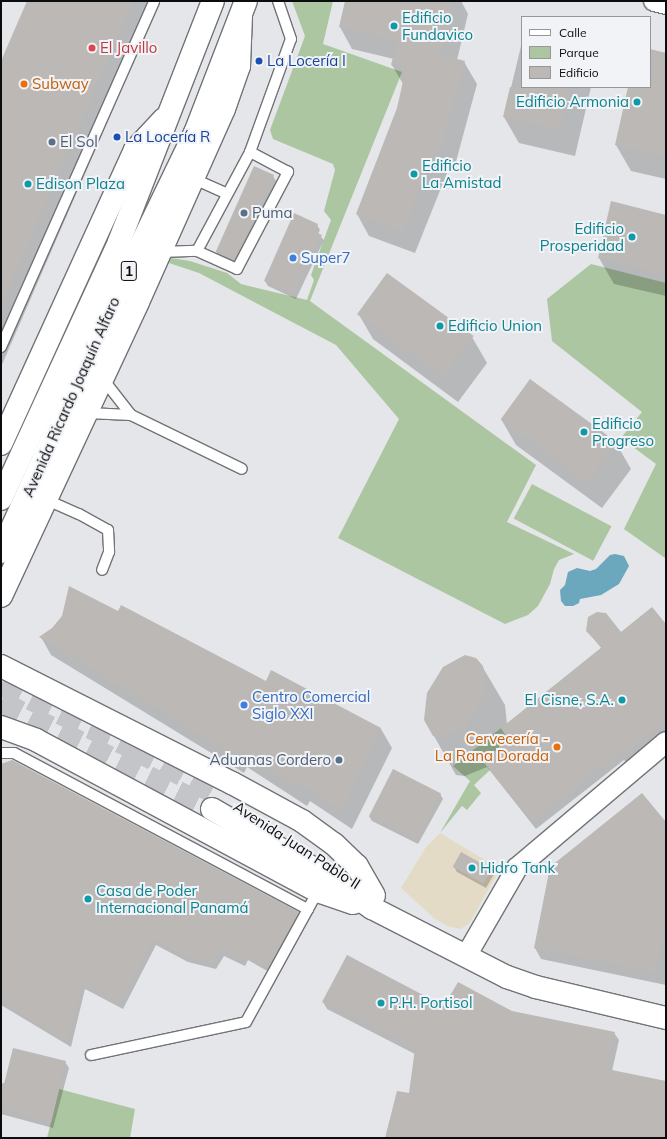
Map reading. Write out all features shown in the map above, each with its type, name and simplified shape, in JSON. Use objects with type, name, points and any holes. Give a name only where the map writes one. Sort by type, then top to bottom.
[{"type":"main road","name":"Avenida Ricardo Joaquín Alfaro","points":[[1,498],[119,242],[213,1]]},
{"type":"main road","name":"Avenida Ricardo Joaquín Alfaro","points":[[3,548],[135,257],[195,133],[244,8]]},
{"type":"main road","points":[[1,596],[103,379],[194,179],[224,109],[239,66],[244,8]]},
{"type":"main road","points":[[1,444],[135,150],[171,111]]},
{"type":"main road","points":[[3,548],[16,549],[29,538]]},
{"type":"main road","points":[[1,666],[232,783],[302,822],[334,844],[357,866],[373,902],[313,900],[36,740],[1,727]]},
{"type":"main road","name":"Avenida Juan Pablo II","points":[[216,803],[321,872],[373,902],[409,928],[507,977],[536,987],[666,1018]]},
{"type":"street","points":[[654,1],[666,4]]},
{"type":"street","points":[[466,956],[517,868],[666,742]]},
{"type":"lane","points":[[1,346],[154,1]]},
{"type":"lane","points":[[197,252],[250,152],[291,39],[278,1]]},
{"type":"lane","points":[[160,252],[197,252],[237,269],[288,172],[250,152]]},
{"type":"lane","points":[[194,179],[227,194]]},
{"type":"lane","points":[[103,379],[131,415]]},
{"type":"lane","points":[[87,413],[131,415],[242,469]]},
{"type":"lane","points":[[47,500],[79,514],[108,530],[109,552],[102,570]]},
{"type":"lane","points":[[1,753],[14,753],[313,900],[246,1022],[91,1055]]},
{"type":"shaded area","points":[[440,833],[500,869],[469,924],[460,929],[447,926],[434,918],[401,888],[426,847]]},
{"type":"green space","points":[[292,1],[333,1],[323,44],[402,72],[310,301],[536,465],[507,522],[574,554],[559,560],[554,569],[550,584],[538,606],[528,615],[505,624],[338,538],[399,419],[336,345],[199,273],[169,263],[171,258],[190,261],[227,273],[241,284],[307,300],[314,280],[311,275],[331,220],[324,211],[335,170],[333,164],[273,139],[270,130],[305,36]]},
{"type":"green space","points":[[591,264],[666,283],[665,558],[624,529],[656,464],[621,438],[642,412],[552,341],[547,299]]},
{"type":"green space","points":[[532,484],[611,526],[593,561],[514,518]]},
{"type":"green space","points":[[501,728],[509,740],[483,761],[490,770],[474,785],[481,793],[467,810],[462,806],[440,833],[470,781],[453,766]]},
{"type":"green space","points":[[59,1089],[135,1109],[130,1138],[47,1138]]},
{"type":"water","points":[[615,554],[624,556],[629,566],[619,584],[601,595],[580,599],[579,603],[573,606],[565,606],[561,601],[560,590],[565,585],[568,572],[577,568],[590,571],[596,569],[610,555]]},
{"type":"building","name":"Edison Plaza","points":[[27,1],[134,1],[1,307],[1,61]]},
{"type":"building","points":[[345,1],[454,1],[441,55],[465,61],[442,148],[436,146],[403,232],[356,214],[397,108],[406,68],[391,65],[397,41],[339,27]]},
{"type":"building","name":"Edificio Armonia","points":[[651,49],[666,53],[666,157],[615,145],[628,88],[651,88]]},
{"type":"building","points":[[510,87],[571,88],[560,131],[503,117]]},
{"type":"building","name":"Puma","points":[[254,166],[274,175],[236,261],[216,252]]},
{"type":"building","name":"Edificio Prosperidad","points":[[611,201],[666,215],[666,275],[598,258]]},
{"type":"building","name":"Super7","points":[[294,213],[318,224],[315,232],[322,235],[294,295],[264,281]]},
{"type":"building","name":"Edificio Union","points":[[387,273],[474,336],[444,377],[357,314]]},
{"type":"building","name":"Edificio Progreso","points":[[530,379],[617,442],[587,482],[501,419]]},
{"type":"building","name":"Centro Comercial Siglo XXI","points":[[69,586],[118,611],[121,605],[266,681],[271,670],[381,728],[341,811],[299,783],[296,787],[236,749],[233,755],[39,637],[52,628],[62,616]]},
{"type":"building","points":[[652,607],[666,624],[666,721],[621,756],[619,753],[532,822],[483,761],[509,740],[501,728],[602,647],[586,631],[588,617],[597,612],[606,613],[621,632]]},
{"type":"building","points":[[465,655],[476,658],[483,666],[486,687],[482,700],[465,728],[442,738],[433,736],[424,720],[427,693],[443,667]]},
{"type":"building","name":"Casa de Poder Internacional Panamá","points":[[12,760],[299,912],[268,968],[245,956],[242,961],[221,951],[213,964],[184,956],[153,940],[120,1004],[82,985],[68,1043],[1,1002],[1,764]]},
{"type":"building","points":[[393,769],[441,794],[417,841],[369,816]]},
{"type":"building","points":[[642,793],[666,822],[666,940],[663,939],[656,973],[534,948],[550,867]]},
{"type":"building","name":"Hidro Tank","points":[[461,852],[492,869],[483,884],[453,867]]},
{"type":"building","points":[[347,955],[444,1006],[458,982],[512,1011],[615,1032],[607,1069],[666,1081],[666,1138],[385,1138],[397,1091],[409,1093],[415,1049],[322,1002]]},
{"type":"building","points":[[13,1048],[66,1061],[51,1123],[1,1109],[1,1083],[4,1084]]},
{"type":"tunnel","points":[[1,685],[134,749],[220,796]]},
{"type":"tunnel","points":[[1,702],[212,809]]},
{"type":"place","name":"Edificio Fundavico","points":[[394,26]]},
{"type":"place","name":"El Javillo","points":[[92,48]]},
{"type":"place","name":"La Locería I","points":[[259,61]]},
{"type":"place","name":"Subway","points":[[24,84]]},
{"type":"place","name":"Edificio Armonia","points":[[637,102]]},
{"type":"place","name":"La Locería R","points":[[117,137]]},
{"type":"place","name":"El Sol","points":[[52,142]]},
{"type":"place","name":"Edificio La Amistad","points":[[414,174]]},
{"type":"place","name":"Edison Plaza","points":[[28,184]]},
{"type":"place","name":"Puma","points":[[244,213]]},
{"type":"place","name":"Edificio Prosperidad","points":[[632,237]]},
{"type":"place","name":"Super7","points":[[293,258]]},
{"type":"place","name":"Edificio Union","points":[[440,326]]},
{"type":"place","name":"Edificio Progreso","points":[[584,432]]},
{"type":"place","name":"El Cisne, S.A.","points":[[622,700]]},
{"type":"place","name":"Centro Comercial Siglo XXI","points":[[244,705]]},
{"type":"place","name":"Cervecería - La Rana Dorada","points":[[557,747]]},
{"type":"place","name":"Aduanas Cordero","points":[[339,760]]},
{"type":"place","name":"Hidro Tank","points":[[472,868]]},
{"type":"place","name":"Casa de Poder Internacional Panamá","points":[[88,899]]},
{"type":"place","name":"P.H. Portisol","points":[[381,1003]]}]
